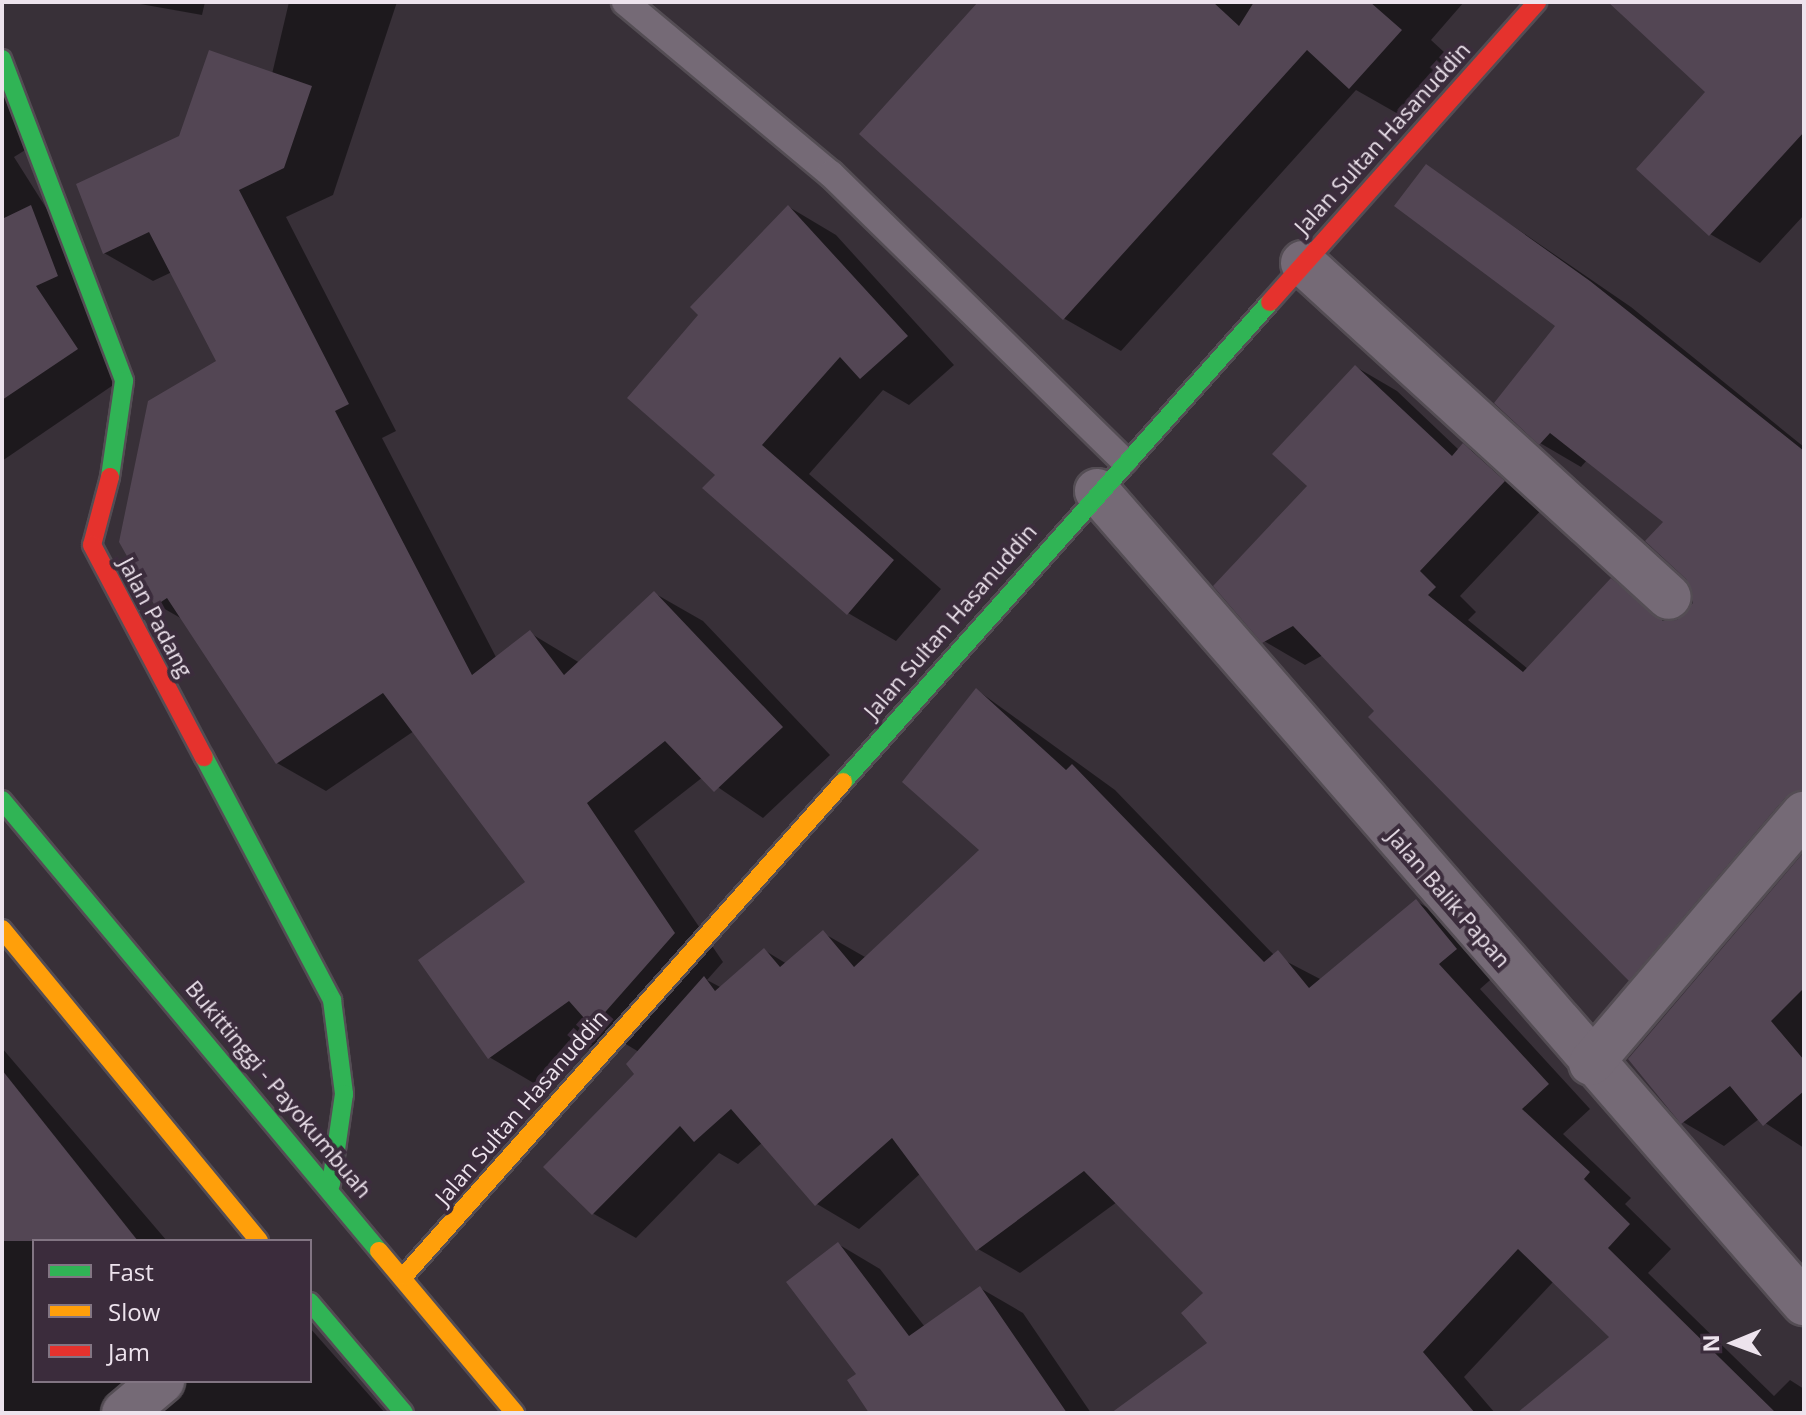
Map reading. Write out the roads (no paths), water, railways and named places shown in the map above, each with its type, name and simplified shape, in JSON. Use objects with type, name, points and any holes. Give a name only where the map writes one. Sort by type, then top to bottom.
[{"type":"main road","name":"Jalan Sultan Hasanuddin","points":[[404,1276],[1111,476],[1537,2]]},
{"type":"main road","name":"Jalan Padang","points":[[2,59],[124,381],[120,438],[92,545],[332,1000],[344,1094],[331,1184]]},
{"type":"main road","name":"Bukittinggi - Payokumbuah","points":[[2,800],[331,1184],[515,1413]]},
{"type":"main road","points":[[2,929],[257,1239]]},
{"type":"main road","points":[[312,1304],[404,1413]]},
{"type":"street","points":[[1303,263],[1669,597]]},
{"type":"street","name":"Jalan Balik Papan","points":[[1111,476],[1591,1063],[1804,1303]]},
{"type":"street","points":[[1591,1063],[1804,814]]},
{"type":"street","points":[[124,1413],[160,1383]]},
{"type":"lane","points":[[625,2],[831,174],[1111,476]]}]
